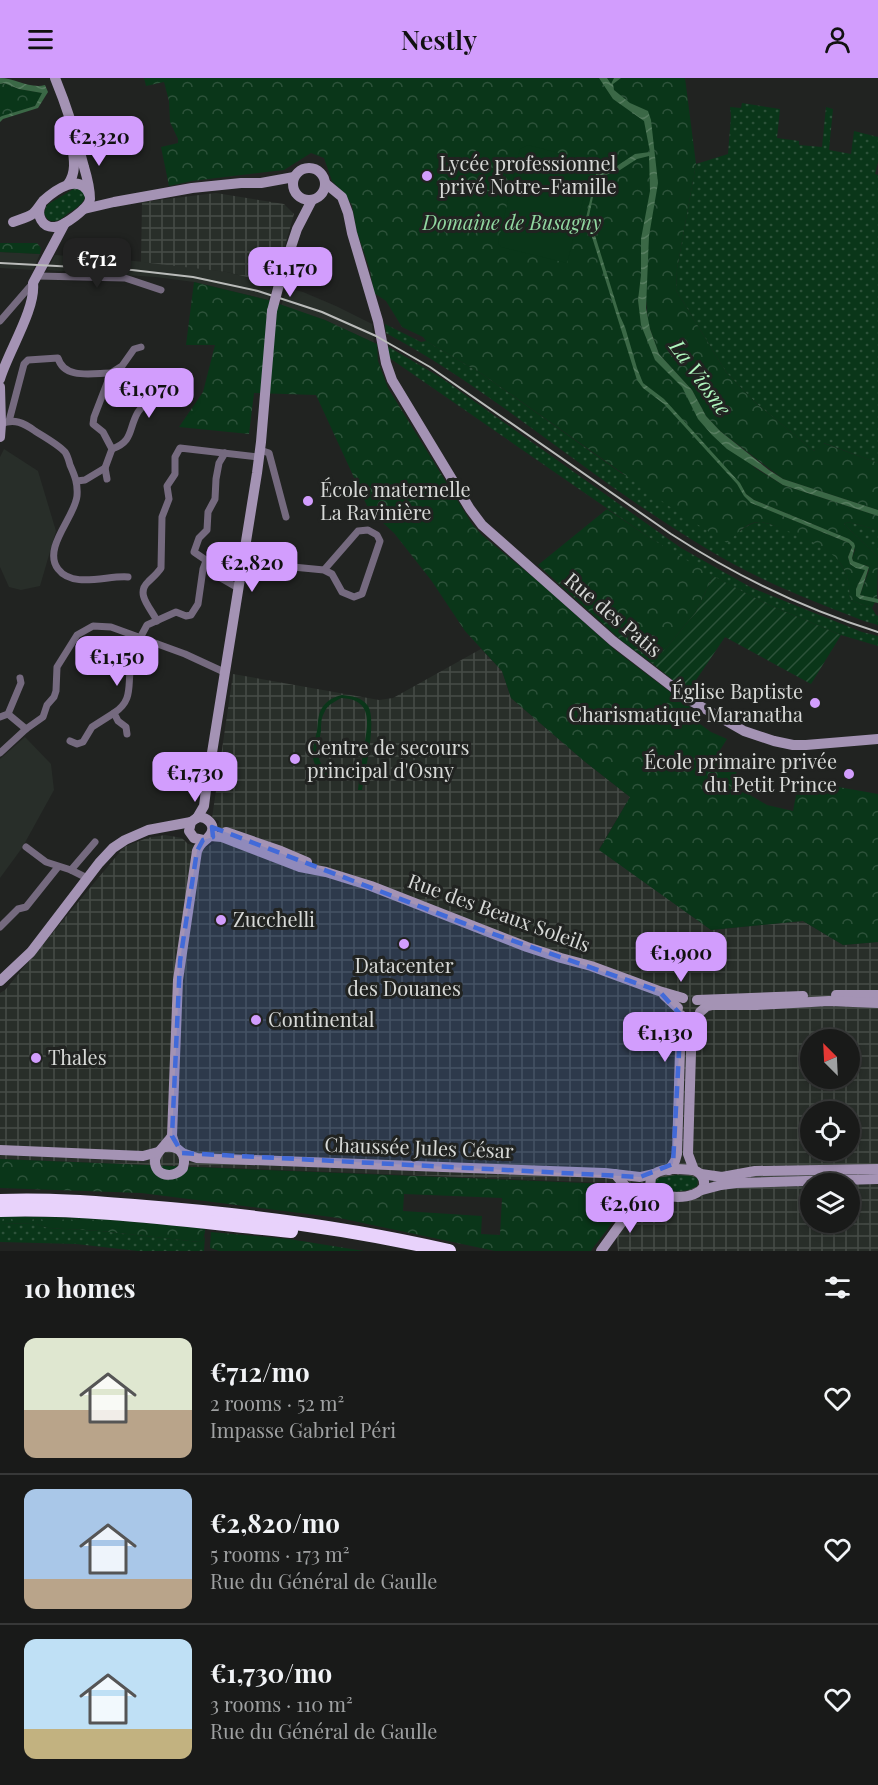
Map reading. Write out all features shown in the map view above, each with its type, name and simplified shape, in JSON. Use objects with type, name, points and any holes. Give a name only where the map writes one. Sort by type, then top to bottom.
[{"type":"highway","points":[[0,1201],[125,1205],[236,1215],[358,1232],[449,1251]]},
{"type":"highway","points":[[0,1210],[47,1210],[294,1231],[408,1251]]},
{"type":"main road","points":[[49,78],[56,86],[77,136],[89,202],[84,209]]},
{"type":"main road","points":[[13,222],[31,215],[71,180],[74,169],[71,136],[56,86]]},
{"type":"main road","points":[[0,222],[57,227],[84,209],[192,188],[261,183],[294,177],[306,168],[319,171],[325,183],[342,197],[348,213]]},
{"type":"main road","points":[[294,177],[293,184],[297,194],[297,229]]},
{"type":"main road","points":[[68,184],[76,183],[114,202]]},
{"type":"main road","points":[[261,183],[297,194],[340,203],[348,213]]},
{"type":"main road","points":[[156,1164],[156,1158],[173,1153],[178,980],[259,453],[272,311],[297,229],[325,183]]},
{"type":"main road","points":[[41,205],[39,215],[51,239],[51,250]]},
{"type":"main road","name":"Rue des Patis","points":[[348,213],[392,380],[482,525],[612,641],[693,702],[744,731],[765,739],[793,744],[875,739]]},
{"type":"main road","points":[[0,379],[4,363],[30,305],[35,280],[66,221]]},
{"type":"main road","points":[[0,387],[5,423],[0,437]]},
{"type":"main road","name":"Rue des Beaux Soleils","points":[[87,878],[103,858],[121,842],[148,830],[173,825],[200,829],[300,867],[326,872],[416,902],[472,927],[527,947],[591,966],[659,991],[683,998],[690,996],[698,1000]]},
{"type":"main road","points":[[0,981],[31,952],[87,878]]},
{"type":"main road","name":"Rue des Beaux Soleils","points":[[659,991],[687,1013]]},
{"type":"main road","points":[[687,1013],[700,1005],[698,1000],[878,995]]},
{"type":"main road","points":[[683,998],[678,1003],[687,1013],[688,1154],[704,1183],[702,1190]]},
{"type":"main road","points":[[687,1013],[708,1005],[768,1005],[829,1001],[878,1003]]},
{"type":"main road","points":[[601,1251],[632,1208],[642,1199],[651,1183],[669,1170],[675,1161],[687,1013]]},
{"type":"main road","name":"Chaussée Jules César","points":[[0,1150],[143,1156],[173,1153],[197,1158],[614,1174],[651,1183]]},
{"type":"main road","name":"Chaussée Jules César","points":[[143,1156],[156,1164],[162,1173],[169,1176],[178,1173],[173,1153]]},
{"type":"main road","points":[[669,1170],[698,1172],[722,1177],[755,1171],[878,1169]]},
{"type":"main road","points":[[614,1174],[627,1188],[632,1208]]},
{"type":"main road","points":[[651,1183],[685,1196],[736,1183],[878,1179]]},
{"type":"street","points":[[0,321],[35,280],[125,278],[161,290]]},
{"type":"street","points":[[129,577],[84,580],[65,574],[58,569],[54,555],[55,547],[77,498],[77,481],[65,452],[24,423],[5,423],[24,364],[28,360],[58,358],[59,362],[76,374],[111,373],[122,366],[134,349],[141,347]]},
{"type":"street","points":[[112,449],[123,445],[130,435],[138,413],[172,379],[176,372]]},
{"type":"street","points":[[107,479],[105,468],[112,449],[103,432],[93,423],[111,373]]},
{"type":"street","points":[[157,621],[144,600],[142,591],[145,584],[158,573],[161,567],[162,517],[169,499],[167,486],[175,474],[175,457],[180,448],[225,453],[269,453],[286,517]]},
{"type":"street","points":[[225,453],[219,463],[215,499],[208,512],[207,530],[199,538],[194,552],[216,567],[219,577],[238,588]]},
{"type":"street","points":[[77,481],[85,480],[105,468]]},
{"type":"street","points":[[241,562],[324,570],[332,574],[342,592],[354,597],[362,594],[380,541],[378,535],[368,530],[358,531],[324,570]]},
{"type":"street","points":[[70,741],[77,744],[83,742],[92,727],[119,710],[129,694],[131,663],[147,625],[176,612],[186,616],[191,615],[198,604],[206,561]]},
{"type":"street","points":[[0,753],[43,717],[56,691],[57,667],[77,635],[93,626],[111,627],[185,654],[224,672]]},
{"type":"street","points":[[0,717],[8,714],[21,682],[20,678]]},
{"type":"street","points":[[114,713],[118,721],[126,727],[128,734]]},
{"type":"street","points":[[8,714],[26,729]]},
{"type":"street","points":[[71,870],[95,842]]},
{"type":"street","points":[[26,847],[46,862],[87,878]]},
{"type":"street","points":[[0,927],[18,909],[26,907],[58,867]]},
{"type":"highlighted area","points":[[212,827],[479,929],[659,991],[681,1015],[673,1164],[640,1177],[182,1153],[172,1136],[180,961],[197,851],[203,840],[213,837]]},
{"type":"shaded area","points":[[216,193],[284,204],[294,214],[274,284],[227,272],[141,262],[142,202]]},
{"type":"shaded area","points":[[0,252],[40,254],[33,270],[0,268]]},
{"type":"shaded area","points":[[55,255],[105,258],[227,272],[274,284],[268,300],[194,282],[155,277],[47,270]]},
{"type":"shaded area","points":[[287,288],[303,292],[372,324],[374,343],[325,320],[281,306]]},
{"type":"shaded area","points":[[4,449],[38,471],[56,531],[40,586],[21,590],[9,587],[0,567],[0,457]]},
{"type":"shaded area","points":[[481,649],[502,671],[511,698],[630,797],[599,849],[711,930],[803,921],[843,945],[878,942],[878,1251],[618,1251],[611,1183],[0,1159],[0,993],[5,990],[124,847],[147,838],[165,835],[182,838],[188,844],[207,847],[214,843],[219,821],[212,818],[233,674],[379,700],[393,698]]},
{"type":"shaded area","points":[[25,737],[51,764],[54,790],[22,848],[0,878],[0,759]]},
{"type":"green space","name":"Domaine de Busagny","points":[[144,78],[685,78],[696,164],[677,269],[676,290],[726,372],[757,404],[814,451],[823,443],[878,463],[878,510],[783,479],[720,431],[706,416],[692,390],[659,354],[648,323],[646,299],[642,303],[653,349],[683,383],[702,418],[755,468],[783,485],[878,516],[878,530],[848,522],[844,524],[878,557],[877,599],[860,595],[869,570],[868,566],[853,561],[855,550],[851,540],[754,500],[746,494],[742,486],[748,499],[754,504],[849,543],[852,547],[848,557],[850,564],[865,570],[856,589],[860,599],[875,602],[872,608],[850,600],[846,573],[840,563],[833,555],[814,543],[778,527],[758,522],[745,527],[727,543],[676,511],[482,374],[423,337],[402,327],[386,301],[374,293],[352,205],[332,181],[324,158],[311,153],[284,170],[169,186],[161,147],[178,143],[178,139],[170,122],[169,101],[164,82],[146,86]]},
{"type":"green space","points":[[4,83],[19,89],[43,93],[35,106],[0,117],[0,84]]},
{"type":"green space","points":[[742,103],[780,109],[777,138],[799,141],[799,145],[822,147],[826,107],[833,109],[829,150],[851,154],[854,131],[878,137],[878,162],[875,174],[878,175],[878,463],[824,443],[814,451],[757,404],[726,372],[676,290],[677,269],[696,164],[728,154],[730,107],[741,108]]},
{"type":"green space","points":[[528,145],[589,161],[592,165],[567,263],[501,247],[498,243],[520,149]]},
{"type":"green space","points":[[75,188],[84,194],[83,201],[60,220],[48,219],[44,213],[47,205]]},
{"type":"green space","points":[[0,243],[37,243],[41,248],[40,254],[0,252]]},
{"type":"green space","points":[[194,282],[268,300],[325,320],[377,344],[378,361],[388,388],[472,524],[616,651],[690,707],[686,714],[711,732],[727,739],[720,750],[738,768],[731,788],[767,805],[793,811],[799,780],[878,794],[878,942],[843,945],[803,921],[711,930],[599,850],[630,797],[511,698],[502,671],[465,631],[431,580],[394,533],[369,510],[316,395],[254,393],[249,434],[179,427],[203,392],[215,345],[186,345]]},
{"type":"green space","points":[[385,324],[421,342],[426,341],[482,374],[621,473],[740,531],[761,522],[789,531],[831,552],[845,572],[850,600],[872,608],[878,616],[878,625],[785,589],[704,547],[636,503],[496,402],[386,333]]},
{"type":"green space","points":[[387,346],[440,377],[681,548],[752,588],[862,632],[878,636],[878,646],[841,635],[769,605],[697,568],[388,357]]},
{"type":"green space","points":[[607,509],[713,576],[696,612],[653,664],[622,641],[538,565]]},
{"type":"green space","points":[[848,522],[878,530],[878,557],[844,524]]},
{"type":"green space","points":[[713,576],[769,605],[841,635],[811,684],[725,637],[688,692],[653,664],[696,612]]},
{"type":"green space","points":[[342,695],[360,699],[366,703],[370,713],[370,746],[362,790],[358,790],[360,772],[348,778],[329,778],[319,770],[313,756],[321,710],[328,701]],"holes":[[[341,698],[351,699],[362,706],[367,718],[363,755],[361,764],[355,771],[346,775],[337,775],[324,768],[319,759],[318,748],[322,719],[325,710],[331,704]]]},
{"type":"green space","points":[[0,1159],[611,1184],[617,1192],[619,1201],[614,1219],[591,1251],[495,1251],[339,1218],[141,1193],[0,1188]],"holes":[[[404,1194],[502,1198],[500,1235],[481,1234],[482,1216],[403,1211]]]},
{"type":"green space","points":[[676,1175],[698,1179],[697,1186],[688,1190],[676,1191],[665,1190],[656,1184],[655,1181],[658,1178]]},
{"type":"green space","points":[[0,1216],[94,1218],[205,1226],[205,1232],[199,1228],[109,1220],[0,1219]]},
{"type":"green space","points":[[0,1219],[109,1220],[199,1228],[205,1232],[203,1240],[199,1242],[101,1231],[48,1228],[36,1224],[0,1223]]},
{"type":"green space","points":[[0,1223],[36,1224],[48,1228],[101,1231],[199,1242],[205,1236],[204,1251],[138,1251],[76,1244],[0,1242]]},
{"type":"green space","points":[[211,1232],[289,1239],[364,1251],[219,1251],[210,1248]]},
{"type":"water","points":[[0,78],[34,86],[45,85],[48,92],[38,108],[0,122],[2,116],[35,106],[42,93],[19,89],[4,83],[0,84]]},
{"type":"water","points":[[599,78],[607,78],[611,84],[614,78],[621,78],[613,84],[614,90],[630,103],[648,111],[651,120],[658,183],[649,236],[646,308],[650,329],[659,354],[692,390],[706,416],[720,431],[769,470],[783,479],[878,510],[878,516],[783,485],[727,449],[698,419],[682,387],[655,360],[641,325],[638,300],[641,239],[650,191],[649,156],[637,159],[620,170],[597,178],[589,216],[643,383],[664,399],[740,483],[746,494],[754,500],[854,543],[853,561],[869,567],[860,595],[878,599],[878,603],[856,596],[856,589],[865,570],[850,564],[848,557],[852,547],[849,543],[751,503],[737,484],[664,404],[643,388],[637,380],[586,218],[596,174],[617,166],[635,154],[650,152],[644,121],[613,99]]},
{"type":"railway","points":[[0,263],[132,270],[193,277],[258,291],[322,312],[376,336],[430,367],[671,534],[720,564],[797,602],[878,632]]},
{"type":"place","name":"Lycée professionnel privé Notre-Famille","points":[[427,176]]},
{"type":"place","name":"École maternelle La Ravinière","points":[[308,501]]},
{"type":"place","name":"Église Baptiste Charismatique Maranatha","points":[[815,703]]},
{"type":"place","name":"Centre de secours principal d'Osny","points":[[295,759]]},
{"type":"place","name":"École primaire privée du Petit Prince","points":[[849,774]]},
{"type":"place","name":"Zucchelli","points":[[221,920]]},
{"type":"place","name":"Datacenter des Douanes","points":[[404,944]]},
{"type":"place","name":"Continental","points":[[256,1020]]},
{"type":"place","name":"Thales","points":[[36,1058]]},
{"type":"water label","name":"La Viosne","points":[[700,378]]}]
